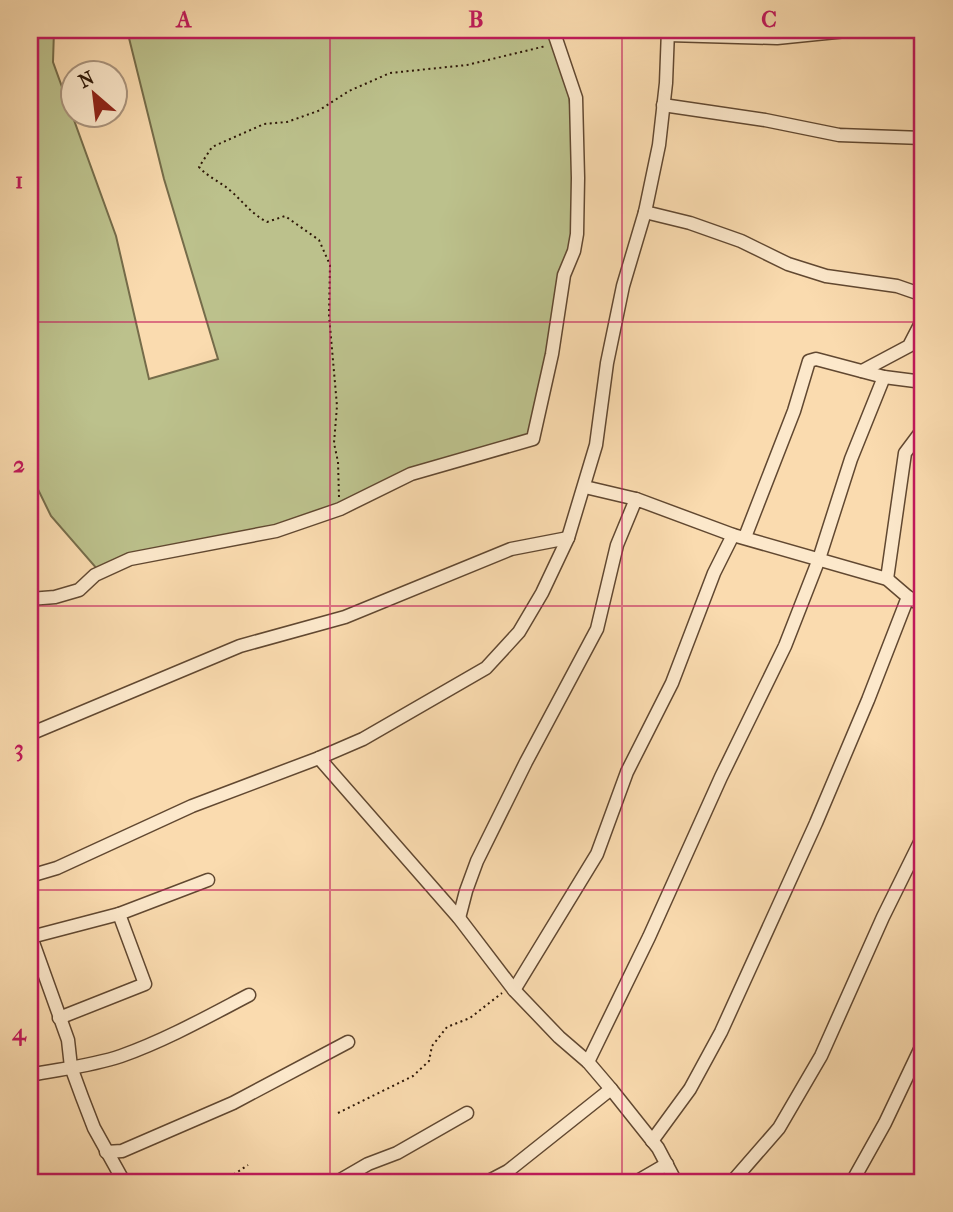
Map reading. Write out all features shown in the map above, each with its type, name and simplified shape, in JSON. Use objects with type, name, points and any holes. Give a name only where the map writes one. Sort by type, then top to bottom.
[{"type":"street","points":[[30,876],[57,868],[192,806],[319,758],[363,738],[486,668],[519,632],[542,593],[568,538],[585,487],[596,446],[607,363],[618,312],[645,212],[659,145],[668,32],[777,38],[856,30]]},
{"type":"street","points":[[918,30],[923,30]]},
{"type":"street","points":[[30,599],[55,597],[79,590],[95,575],[130,559],[276,531],[340,509],[411,474],[534,439],[565,275],[577,234],[577,111],[572,85],[555,36]]},
{"type":"street","points":[[663,105],[765,120],[839,135],[923,138]]},
{"type":"street","points":[[645,212],[741,240],[788,264],[826,276],[897,286],[923,295]]},
{"type":"street","points":[[862,371],[909,346],[923,319]]},
{"type":"street","points":[[513,989],[597,854],[626,772],[672,683],[714,573],[739,536],[794,411],[808,362],[816,359],[884,377],[923,382]]},
{"type":"street","points":[[588,1062],[785,646],[819,559],[851,460],[884,377]]},
{"type":"street","points":[[887,579],[905,453],[923,429]]},
{"type":"street","points":[[585,487],[636,499],[739,536],[887,579],[923,606]]},
{"type":"street","points":[[459,918],[477,862],[526,762],[597,629],[617,545],[636,499]]},
{"type":"street","points":[[30,734],[240,646],[345,617],[511,549],[568,538]]},
{"type":"street","points":[[652,1141],[690,1089],[721,1032],[816,823],[868,701],[908,597]]},
{"type":"street","points":[[319,758],[459,918],[513,989],[559,1037],[588,1062],[611,1089],[652,1141],[676,1182]]},
{"type":"street","points":[[732,1182],[779,1128],[821,1056],[883,917],[923,836]]},
{"type":"street","points":[[124,1182],[94,1128],[71,1067],[68,1040],[30,936],[119,915],[208,880]]},
{"type":"street","points":[[58,1018],[145,984],[119,915]]},
{"type":"street","points":[[30,1075],[121,1056],[182,1030],[249,995]]},
{"type":"street","points":[[106,1152],[122,1152],[233,1104],[348,1042]]},
{"type":"street","points":[[852,1182],[886,1123],[923,1043]]},
{"type":"street","points":[[487,1182],[508,1171],[611,1089]]},
{"type":"street","points":[[337,1182],[368,1164],[397,1153],[467,1113]]},
{"type":"street","points":[[636,1182],[667,1164]]},
{"type":"path","points":[[340,509],[338,462],[334,443],[337,406],[330,315],[330,265],[319,240],[302,227],[285,216],[267,222],[256,216],[230,190],[208,177],[199,167],[212,147],[264,124],[287,122],[318,111],[349,91],[390,73],[467,65],[555,36]]},
{"type":"path","points":[[338,1113],[413,1076],[429,1062],[432,1046],[447,1027],[470,1017],[503,992],[513,989]]},
{"type":"path","points":[[213,1182],[233,1175],[248,1165]]},
{"type":"green space","points":[[30,30],[54,30],[53,62],[60,81],[60,130],[78,130],[116,236],[149,379],[218,359],[164,179],[127,30],[547,30],[568,85],[577,174],[568,268],[532,438],[399,483],[258,539],[122,564],[104,577],[51,516],[30,473]]}]
